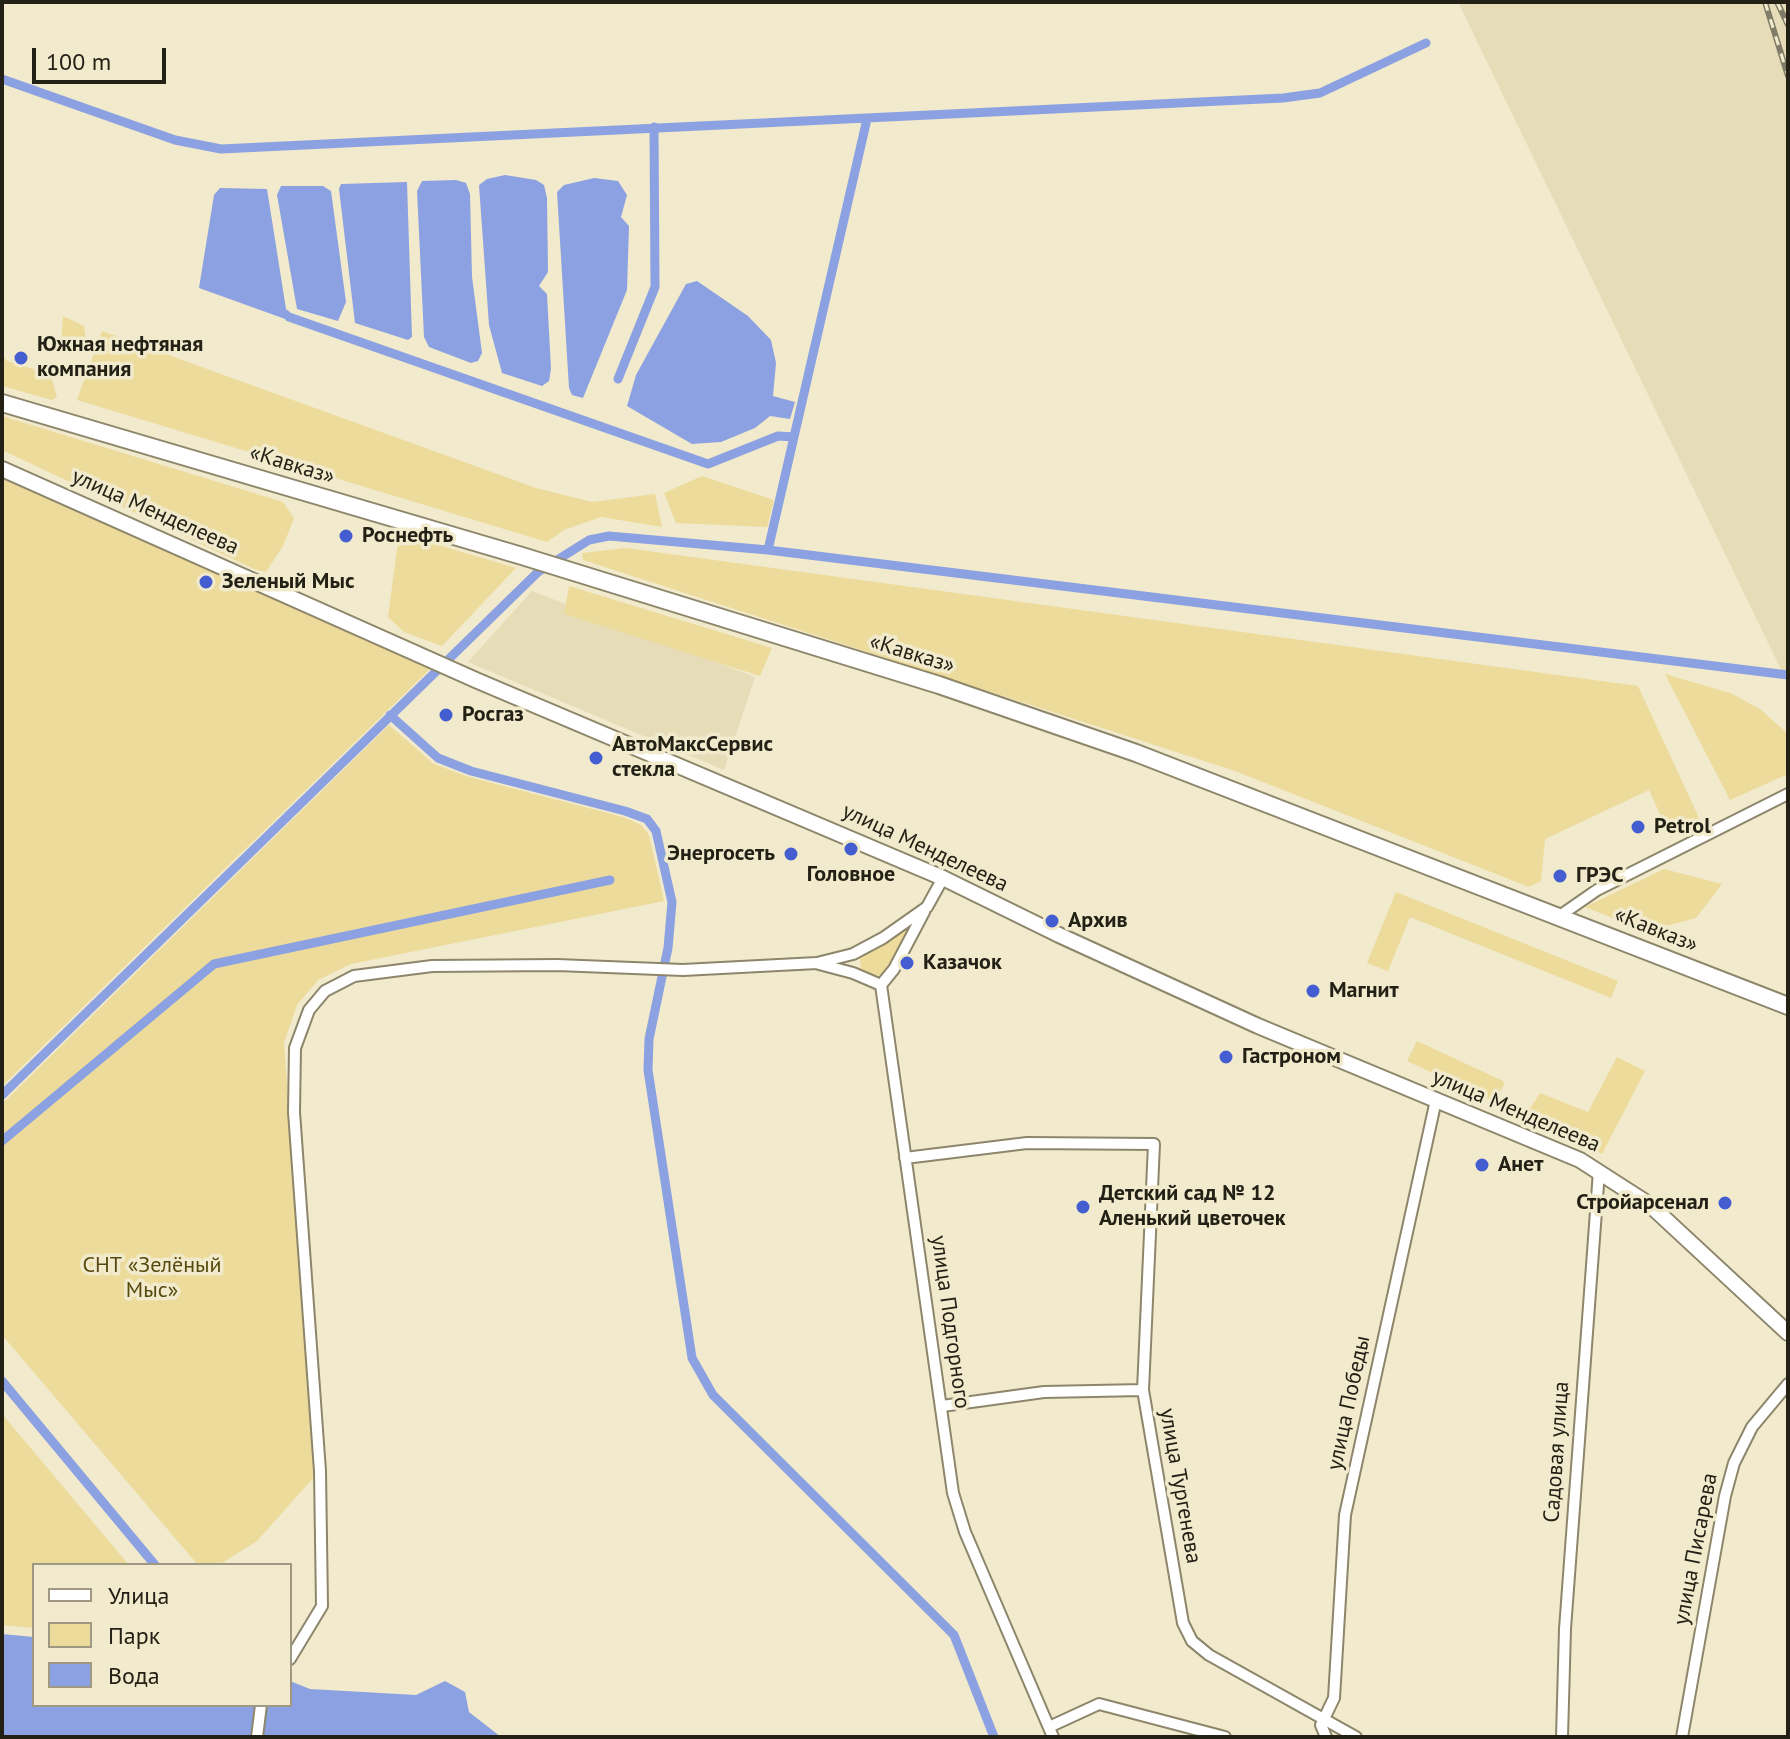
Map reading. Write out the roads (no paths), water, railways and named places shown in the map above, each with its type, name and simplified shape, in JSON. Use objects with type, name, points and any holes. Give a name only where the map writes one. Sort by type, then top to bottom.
[{"type":"highway","name":"«Кавказ»","points":[[2,403],[522,556],[939,685],[1136,753],[1561,915],[1788,1006]]},
{"type":"main road","name":"улица Менделеева","points":[[2,469],[424,658],[943,878],[1252,1023],[1599,1171],[1650,1205],[1788,1333]]},
{"type":"street","points":[[1561,915],[1597,890],[1788,794]]},
{"type":"street","points":[[817,963],[881,985],[894,969],[943,878]]},
{"type":"street","points":[[292,1656],[322,1606],[320,1471],[294,1112],[295,1048],[309,1010],[325,991],[354,976],[432,966],[652,967],[683,970],[817,963],[853,954],[927,907]]},
{"type":"street","name":"улица Подгорного","points":[[881,985],[953,1493],[965,1532],[1051,1732]]},
{"type":"street","name":"улица Победы","points":[[1324,1717],[1334,1698],[1345,1515],[1436,1100]]},
{"type":"street","name":"улица Тургенева","points":[[905,1158],[1027,1143],[1154,1144],[1143,1390],[1183,1623],[1192,1641],[1209,1655],[1356,1737]]},
{"type":"street","name":"Садовая улица","points":[[1562,1737],[1567,1598],[1599,1171]]},
{"type":"street","name":"улица Писарева","points":[[1682,1737],[1725,1496],[1734,1463],[1752,1427],[1788,1384]]},
{"type":"street","points":[[942,1406],[1044,1392],[1143,1390]]},
{"type":"street","points":[[1051,1732],[1099,1704],[1225,1737]]},
{"type":"street","points":[[257,1737],[261,1707]]},
{"type":"street","points":[[1324,1717],[1321,1725],[1326,1737]]},
{"type":"water","points":[[505,175],[536,180],[544,185],[547,198],[548,272],[539,286],[547,294],[551,369],[549,381],[542,386],[502,373],[489,325],[479,185],[487,179]]},
{"type":"water","points":[[594,178],[618,181],[627,195],[621,217],[629,226],[627,290],[583,398],[572,395],[569,388],[557,192],[564,185]]},
{"type":"water","points":[[456,180],[466,183],[470,194],[472,277],[482,353],[478,361],[471,363],[429,347],[424,337],[417,191],[422,181]]},
{"type":"water","points":[[407,182],[412,337],[408,340],[355,323],[339,189],[341,184]]},
{"type":"water","points":[[281,186],[323,186],[331,191],[346,302],[338,321],[297,309],[277,195]]},
{"type":"water","points":[[220,188],[267,189],[286,309],[290,312],[288,320],[199,288],[214,195]]},
{"type":"water","points":[[697,281],[748,316],[771,340],[776,363],[773,396],[795,402],[790,419],[770,416],[755,428],[721,442],[692,444],[627,406],[636,375],[686,284]]},
{"type":"water","points":[[2,1634],[32,1637],[32,1707],[292,1707],[292,1682],[310,1689],[416,1695],[445,1681],[465,1692],[469,1712],[501,1737],[2,1737]]},
{"type":"waterway","points":[[2,79],[175,140],[221,149],[1283,98],[1320,93],[1426,43]]},
{"type":"waterway","points":[[768,550],[867,119]]},
{"type":"waterway","points":[[618,379],[655,287],[654,127]]},
{"type":"waterway","points":[[289,317],[708,464],[778,436],[794,437]]},
{"type":"waterway","points":[[2,1095],[538,572],[589,540],[609,536],[768,550],[1788,675]]},
{"type":"waterway","points":[[390,715],[438,758],[471,771],[625,811],[647,819],[656,831],[672,902],[668,948],[649,1039],[648,1070],[692,1358],[713,1395],[954,1635],[994,1737]]},
{"type":"waterway","points":[[2,1141],[214,964],[610,880]]},
{"type":"waterway","points":[[2,1381],[153,1563]]},
{"type":"railway","points":[[1765,2],[1788,76]]},
{"type":"railway","points":[[1777,2],[1788,25]]},
{"type":"place","name":"Южная нефтяная компания","points":[[21,358]]},
{"type":"place","name":"Роснефть","points":[[346,536]]},
{"type":"place","name":"Зеленый Мыс","points":[[206,582]]},
{"type":"place","name":"Росгаз","points":[[446,715]]},
{"type":"place","name":"АвтоМаксСервис стекла","points":[[596,758]]},
{"type":"place","name":"Petrol","points":[[1638,827]]},
{"type":"place","name":"Головное","points":[[851,849]]},
{"type":"place","name":"Энергосеть","points":[[791,854]]},
{"type":"place","name":"ГРЭС","points":[[1560,876]]},
{"type":"place","name":"Архив","points":[[1052,921]]},
{"type":"place","name":"Казачок","points":[[907,963]]},
{"type":"place","name":"Магнит","points":[[1313,991]]},
{"type":"place","name":"Гастроном","points":[[1226,1057]]},
{"type":"place","name":"Анет","points":[[1482,1165]]},
{"type":"place","name":"Стройарсенал","points":[[1725,1203]]},
{"type":"place","name":"Детский сад № 12 Аленький цветочек","points":[[1083,1207]]},
{"type":"park label","name":"СНТ «Зелёный Мыс»","points":[[152,1278]]}]
